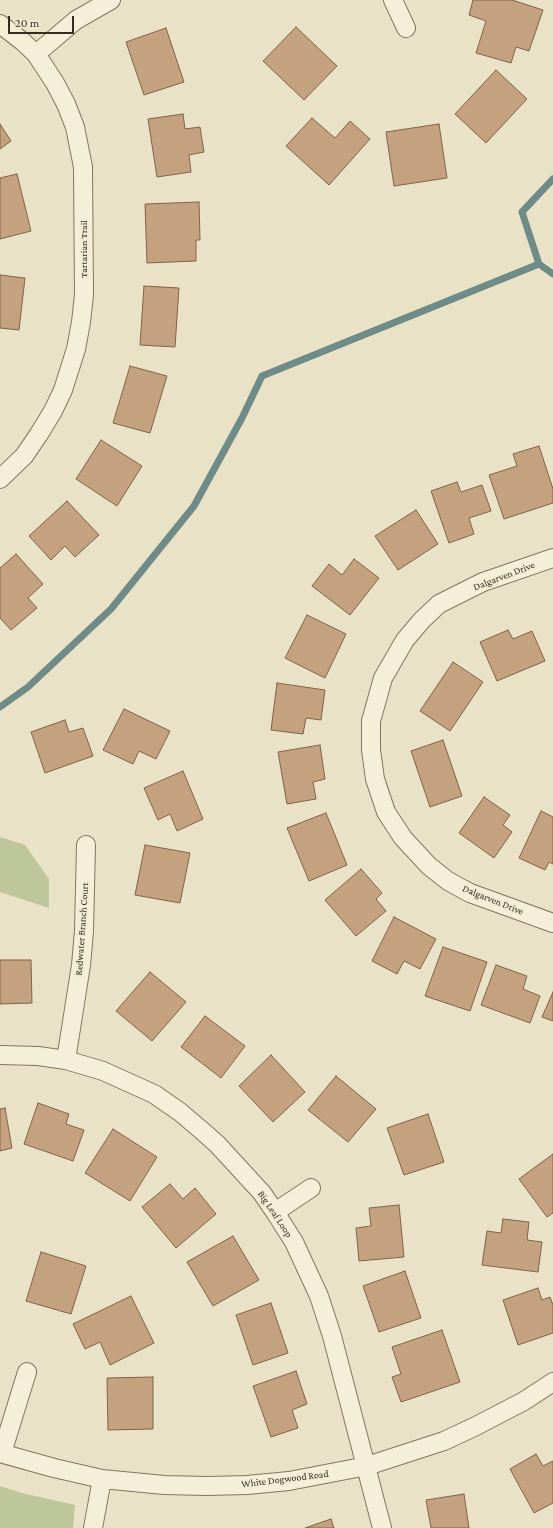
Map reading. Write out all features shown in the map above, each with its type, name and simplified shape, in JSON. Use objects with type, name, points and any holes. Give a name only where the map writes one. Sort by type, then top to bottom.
[{"type":"street","points":[[36,54],[76,20],[111,0]]},
{"type":"street","points":[[393,0],[406,28]]},
{"type":"street","name":"Tartarian Trail","points":[[0,24],[36,54],[55,83],[66,104],[75,127],[83,168],[84,295],[76,349],[70,370],[59,397],[40,434],[24,456],[0,480]]},
{"type":"street","name":"Dalgarven Drive","points":[[553,558],[483,582],[440,604],[428,615],[405,640],[383,678],[371,721],[371,750],[375,779],[386,812],[402,838],[429,866],[448,881],[470,894],[553,923]]},
{"type":"street","name":"Redwater Branch Court","points":[[66,1060],[81,965],[84,931],[86,845]]},
{"type":"street","name":"Big Leaf Loop","points":[[0,1055],[38,1056],[66,1060],[103,1071],[154,1094],[180,1112],[217,1144],[262,1193],[276,1212],[294,1242],[319,1296],[332,1336],[382,1528]]},
{"type":"street","points":[[276,1212],[311,1188]]},
{"type":"street","points":[[1,1453],[27,1372]]},
{"type":"street","name":"White Dogwood Road","points":[[1,1453],[102,1479],[164,1485],[207,1486],[247,1485],[289,1481],[367,1466],[450,1438],[524,1401],[553,1382]]},
{"type":"street","points":[[93,1528],[102,1479]]},
{"type":"green space","points":[[0,837],[25,845],[49,879],[49,908],[0,892]]},
{"type":"green space","points":[[0,1486],[22,1493],[75,1505],[73,1528],[0,1528]]},
{"type":"building","points":[[473,0],[512,0],[543,10],[529,51],[516,47],[511,63],[476,53],[486,21],[469,15]]},
{"type":"building","points":[[296,27],[337,66],[304,100],[263,61]]},
{"type":"building","points":[[166,28],[184,82],[144,95],[126,42]]},
{"type":"building","points":[[496,70],[527,99],[486,143],[455,114]]},
{"type":"building","points":[[183,114],[185,129],[200,127],[204,152],[189,155],[191,172],[157,177],[148,119]]},
{"type":"building","points":[[312,118],[335,138],[350,121],[370,139],[329,185],[286,146]]},
{"type":"building","points":[[0,124],[11,141],[0,149]]},
{"type":"building","points":[[439,124],[447,178],[394,186],[386,132]]},
{"type":"building","points":[[17,174],[31,231],[0,239],[0,178]]},
{"type":"building","points":[[199,202],[200,240],[196,240],[196,261],[147,263],[145,204]]},
{"type":"building","points":[[0,275],[25,278],[19,330],[0,328]]},
{"type":"building","points":[[144,286],[179,288],[175,347],[140,345]]},
{"type":"building","points":[[130,366],[167,376],[150,433],[113,423]]},
{"type":"building","points":[[101,440],[142,466],[117,506],[76,479]]},
{"type":"building","points":[[539,446],[553,489],[553,503],[504,519],[489,475],[517,466],[513,454]]},
{"type":"building","points":[[457,482],[461,492],[482,485],[491,511],[469,518],[474,534],[449,543],[431,491]]},
{"type":"building","points":[[67,501],[99,535],[75,557],[65,546],[51,560],[29,536]]},
{"type":"building","points":[[416,510],[438,544],[398,570],[375,536]]},
{"type":"building","points":[[16,554],[43,584],[28,598],[37,608],[11,630],[0,618],[0,568]]},
{"type":"building","points":[[354,559],[379,578],[350,615],[312,586],[329,564],[342,575]]},
{"type":"building","points":[[307,615],[346,634],[325,678],[285,658]]},
{"type":"building","points":[[508,630],[513,639],[532,631],[545,661],[497,681],[480,642]]},
{"type":"building","points":[[453,662],[483,682],[450,731],[420,711]]},
{"type":"building","points":[[277,683],[325,690],[321,720],[306,718],[303,734],[271,730]]},
{"type":"building","points":[[124,709],[170,731],[156,759],[139,751],[133,764],[103,750]]},
{"type":"building","points":[[65,720],[69,732],[83,728],[93,756],[45,773],[31,732]]},
{"type":"building","points":[[443,740],[462,796],[430,807],[411,751]]},
{"type":"building","points":[[320,745],[325,779],[313,782],[316,799],[287,804],[278,752]]},
{"type":"building","points":[[183,771],[203,819],[177,831],[170,814],[158,820],[144,788]]},
{"type":"building","points":[[484,797],[510,815],[503,825],[512,832],[494,858],[459,833]]},
{"type":"building","points":[[541,811],[553,817],[553,864],[549,862],[545,870],[519,858]]},
{"type":"building","points":[[326,813],[347,865],[309,881],[287,828]]},
{"type":"building","points":[[145,845],[190,853],[180,903],[135,895]]},
{"type":"building","points":[[361,869],[382,893],[376,899],[386,911],[356,936],[325,900]]},
{"type":"building","points":[[394,917],[436,939],[420,969],[404,961],[397,974],[372,961]]},
{"type":"building","points":[[443,947],[487,962],[470,1011],[425,996]]},
{"type":"building","points":[[0,960],[31,960],[32,1003],[0,1004]]},
{"type":"building","points":[[496,965],[527,976],[523,989],[540,996],[530,1023],[481,1005]]},
{"type":"building","points":[[150,972],[186,1002],[152,1041],[116,1011]]},
{"type":"building","points":[[553,992],[553,1021],[542,1017]]},
{"type":"building","points":[[205,1016],[245,1046],[221,1078],[181,1047]]},
{"type":"building","points":[[271,1055],[305,1092],[273,1122],[239,1086]]},
{"type":"building","points":[[336,1076],[376,1109],[348,1142],[308,1110]]},
{"type":"building","points":[[38,1103],[69,1114],[66,1124],[84,1130],[73,1161],[24,1144]]},
{"type":"building","points":[[5,1108],[12,1148],[0,1151],[0,1109]]},
{"type":"building","points":[[428,1114],[444,1162],[404,1175],[387,1128]]},
{"type":"building","points":[[113,1129],[157,1157],[130,1201],[85,1173]]},
{"type":"building","points":[[553,1154],[553,1213],[547,1217],[519,1179]]},
{"type":"building","points":[[170,1184],[183,1199],[195,1188],[216,1214],[176,1248],[142,1207]]},
{"type":"building","points":[[399,1205],[404,1257],[359,1261],[356,1228],[371,1226],[369,1208]]},
{"type":"building","points":[[503,1219],[529,1222],[527,1240],[542,1242],[538,1272],[482,1265],[487,1231],[501,1233]]},
{"type":"building","points":[[233,1236],[259,1280],[213,1306],[187,1262]]},
{"type":"building","points":[[41,1252],[86,1266],[71,1314],[26,1301]]},
{"type":"building","points":[[405,1271],[421,1318],[379,1332],[363,1286]]},
{"type":"building","points":[[538,1288],[542,1300],[550,1297],[553,1305],[553,1333],[518,1345],[503,1300]]},
{"type":"building","points":[[131,1296],[154,1343],[110,1365],[100,1342],[85,1349],[73,1324]]},
{"type":"building","points":[[271,1303],[288,1353],[253,1365],[236,1315]]},
{"type":"building","points":[[442,1330],[460,1382],[401,1402],[392,1377],[401,1374],[392,1347]]},
{"type":"building","points":[[296,1371],[307,1404],[292,1410],[298,1428],[271,1437],[253,1386]]},
{"type":"building","points":[[153,1377],[153,1429],[108,1430],[107,1378]]},
{"type":"building","points":[[536,1454],[543,1466],[553,1461],[553,1503],[534,1513],[510,1469]]},
{"type":"building","points":[[464,1494],[469,1528],[431,1528],[426,1500]]},
{"type":"building","points":[[331,1519],[334,1528],[305,1528]]},
{"type":"waterway","points":[[553,179],[522,212],[539,264],[553,274]]},
{"type":"waterway","points":[[0,707],[28,687],[111,609],[194,506],[242,418],[262,376],[539,264]]}]
